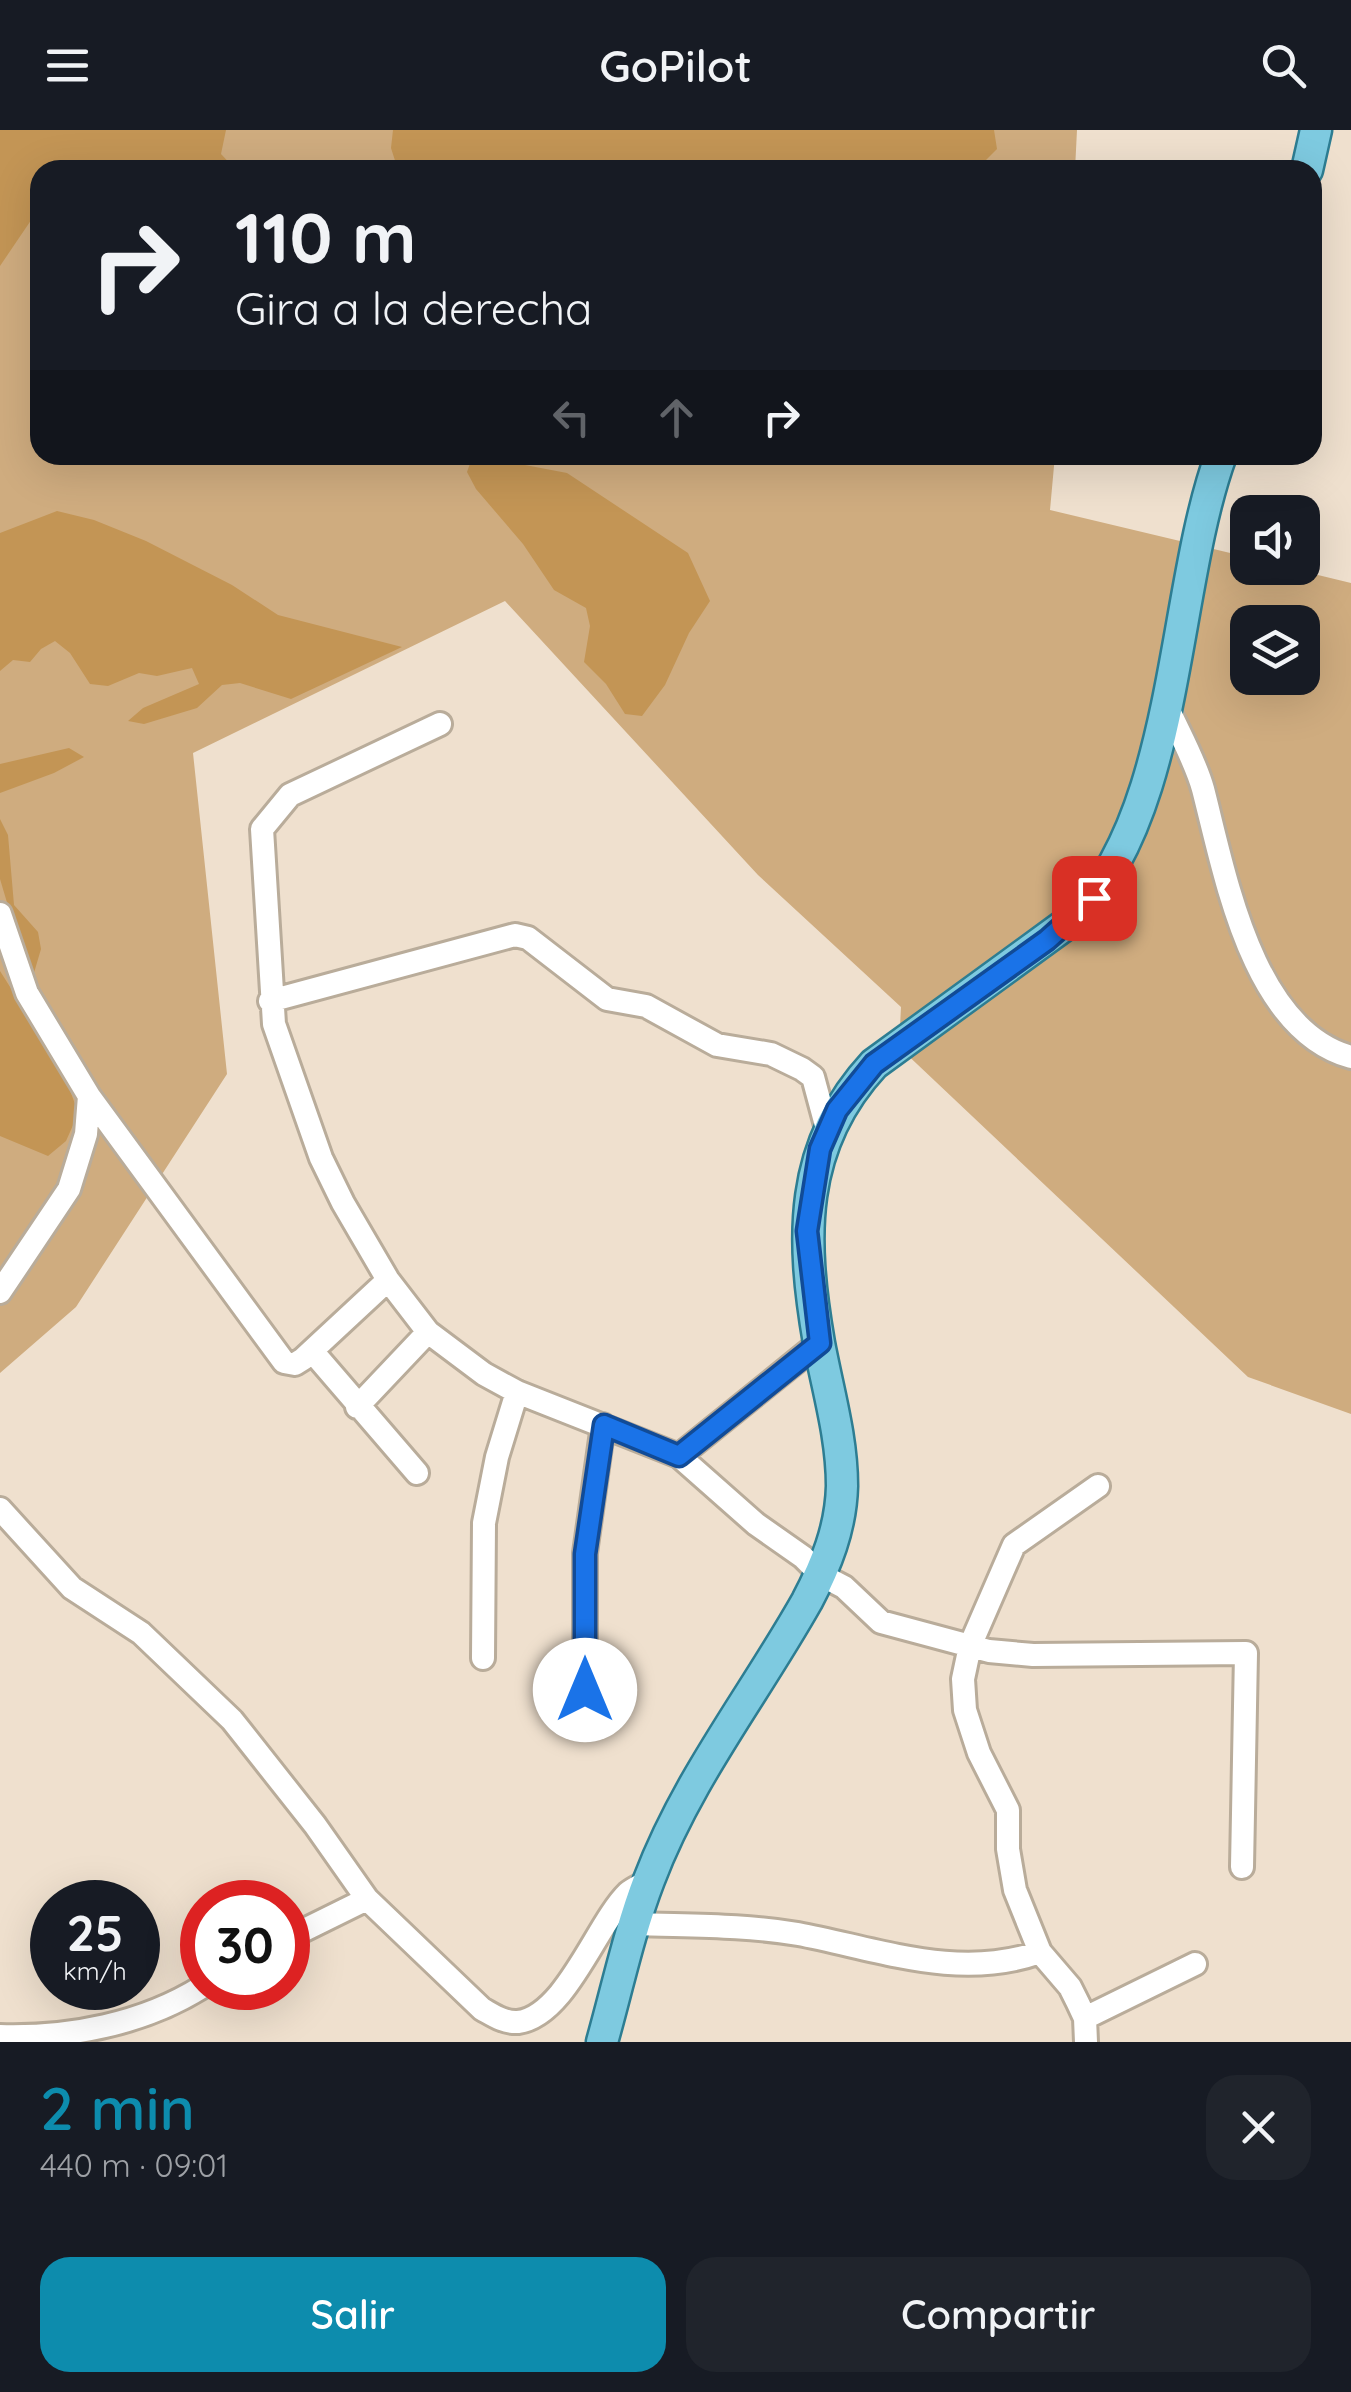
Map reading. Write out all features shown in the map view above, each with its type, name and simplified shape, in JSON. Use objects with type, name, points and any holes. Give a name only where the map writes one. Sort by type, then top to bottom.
[{"type":"main road","points":[[1308,160],[1316,130]]},
{"type":"main road","points":[[602,2042],[648,1881],[696,1781],[821,1575],[836,1531],[842,1488],[836,1422],[820,1343],[807,1231],[827,1129],[850,1091],[874,1064],[1047,940],[1094,898],[1127,838],[1166,704],[1209,488],[1217,465]]},
{"type":"street","points":[[1166,704],[1203,787],[1207,816],[1237,916],[1282,1010],[1331,1051],[1351,1057]]},
{"type":"street","points":[[440,724],[290,795],[262,830],[274,1024],[321,1158],[388,1280],[428,1332],[484,1374],[517,1392],[679,1456],[821,1575],[844,1587],[881,1622],[970,1646],[1033,1654],[1246,1653],[1242,1868]]},
{"type":"street","points":[[0,914],[27,993],[89,1096],[284,1362],[296,1364],[388,1280]]},
{"type":"street","points":[[270,1002],[515,936],[528,938],[570,966],[606,999],[646,1006],[717,1045],[770,1054],[802,1069],[813,1077],[827,1129]]},
{"type":"street","points":[[0,1292],[69,1188],[86,1134],[89,1096]]},
{"type":"street","points":[[357,1407],[428,1332]]},
{"type":"street","points":[[679,1456],[820,1343]]},
{"type":"street","points":[[312,1350],[417,1473]]},
{"type":"street","points":[[483,1658],[484,1523],[497,1457],[517,1392]]},
{"type":"street","points":[[585,1690],[585,1554],[604,1425]]},
{"type":"street","points":[[1086,2042],[1085,2018],[1070,1986],[1040,1952],[1015,1890],[1008,1849],[1008,1810],[978,1753],[965,1710],[964,1679],[970,1646],[1014,1544],[1098,1486]]},
{"type":"street","points":[[0,1508],[72,1588],[141,1633],[232,1720],[367,1899],[482,2009],[504,2021],[520,2022],[537,2015],[585,1960],[629,1893],[648,1881]]},
{"type":"street","points":[[310,1927],[367,1899]]},
{"type":"street","points":[[636,1924],[798,1934],[852,1949],[968,1963],[1007,1964],[1040,1952]]},
{"type":"street","points":[[1085,2018],[1196,1964]]},
{"type":"street","points":[[0,2036],[45,2037],[111,2024],[180,2001]]},
{"type":"shaded area","points":[[0,130],[1077,130],[1076,160],[30,160],[30,465],[1054,465],[1050,510],[1230,553],[1230,585],[1320,585],[1320,576],[1351,583],[1351,1414],[1248,1377],[899,1047],[901,1007],[758,875],[505,601],[193,753],[227,1074],[76,1307],[0,1373]]},
{"type":"shaded area","points":[[0,130],[226,130],[221,154],[227,160],[30,160],[30,222],[0,266]]},
{"type":"shaded area","points":[[393,130],[994,130],[997,149],[986,160],[395,160],[391,148]]},
{"type":"shaded area","points":[[469,465],[525,465],[567,473],[688,553],[710,601],[689,633],[665,685],[642,716],[625,714],[606,684],[584,662],[590,626],[586,608],[554,590],[467,472]]},
{"type":"shaded area","points":[[57,511],[94,520],[146,541],[232,585],[278,615],[402,647],[291,699],[240,683],[222,685],[197,708],[144,724],[128,721],[143,708],[199,684],[192,668],[157,676],[139,673],[108,686],[90,684],[70,653],[55,641],[30,662],[13,660],[0,671],[0,533]]},
{"type":"shaded area","points":[[69,748],[84,757],[0,793],[0,764]]},
{"type":"shaded area","points":[[0,819],[8,835],[14,905],[38,932],[41,949],[31,983],[0,879]]},
{"type":"shaded area","points":[[0,971],[63,1071],[75,1104],[74,1123],[66,1141],[48,1156],[0,1136]]},
{"type":"route","points":[[585,1690],[585,1554],[604,1425],[679,1456],[820,1343],[807,1231],[820,1149],[837,1110],[874,1064],[1047,940],[1094,898]]}]
